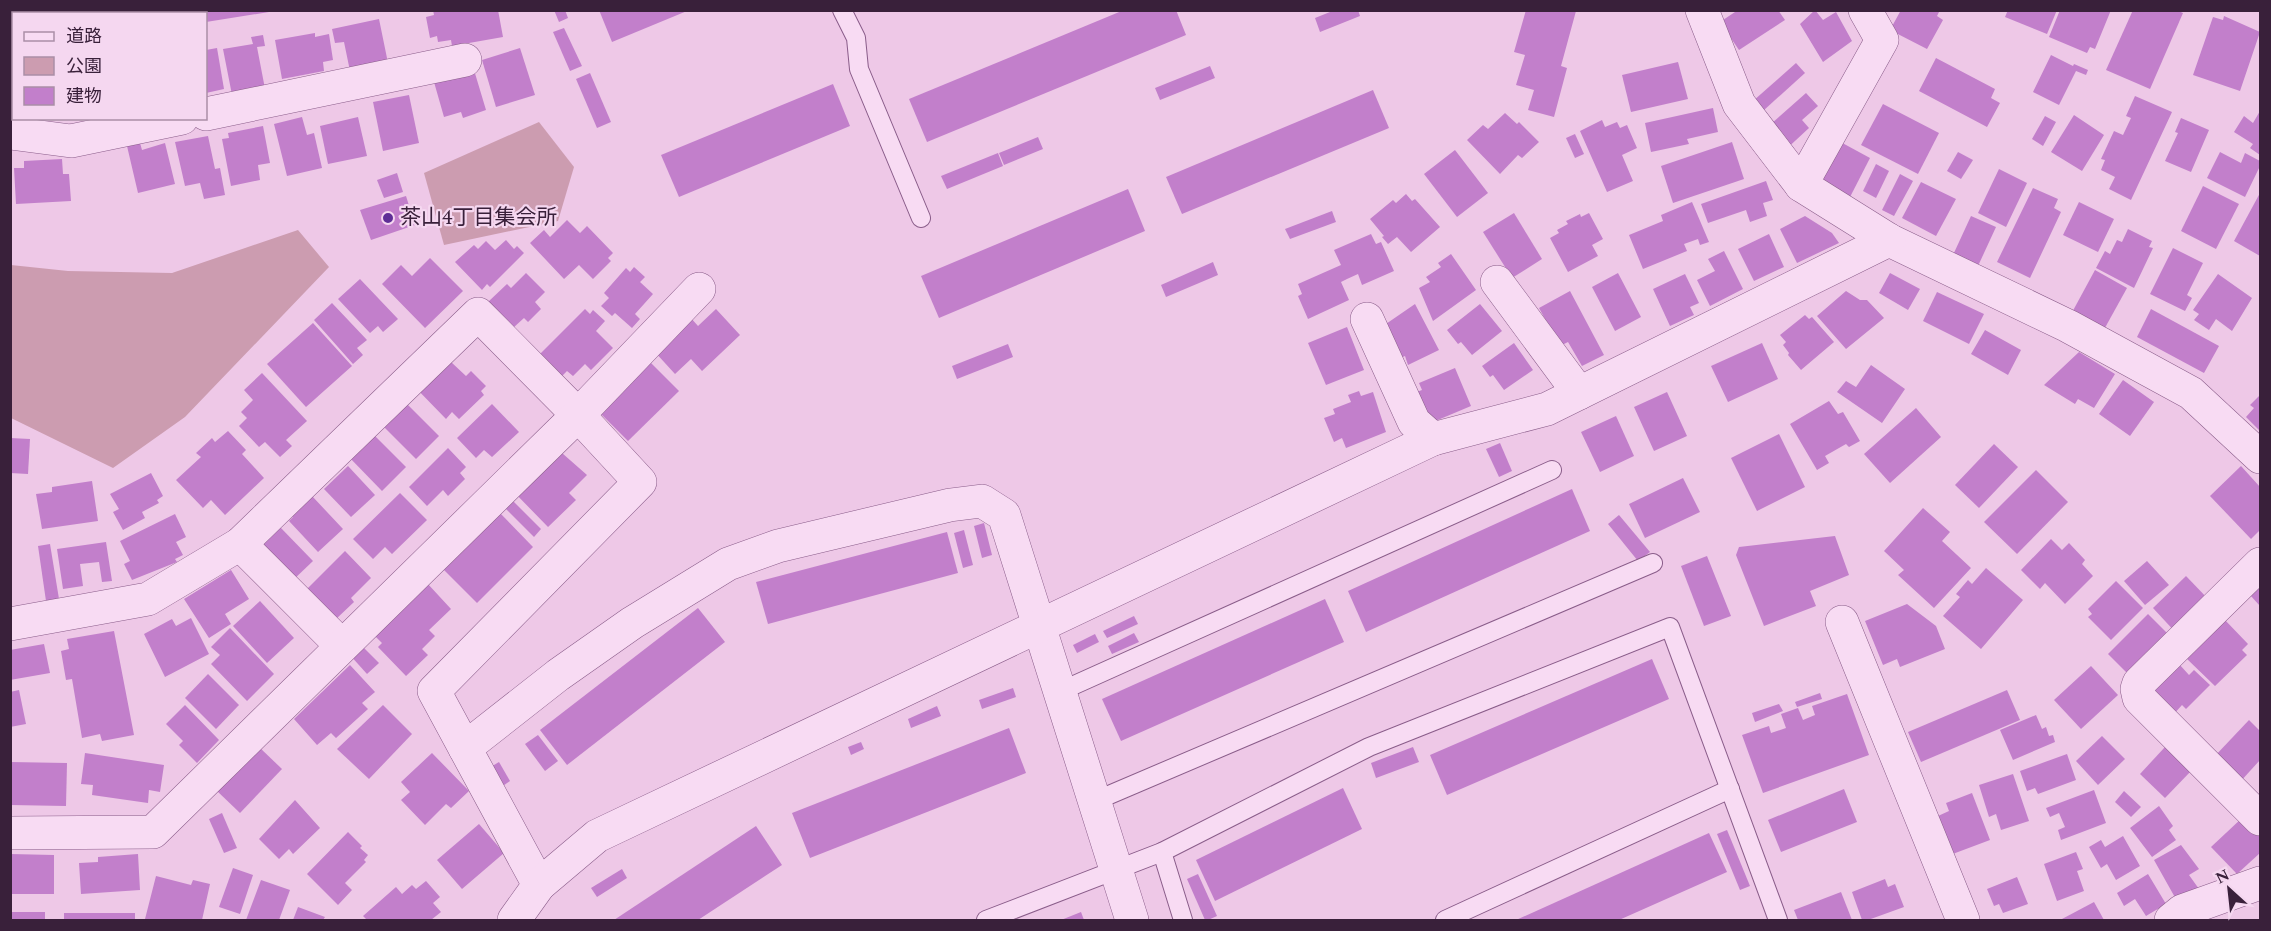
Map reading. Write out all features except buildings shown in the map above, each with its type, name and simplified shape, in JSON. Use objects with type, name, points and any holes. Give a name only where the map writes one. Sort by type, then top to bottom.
[{"type":"street","points":[[1702,10],[1739,104],[1801,184],[1889,240],[2068,326],[2191,393],[2260,457]]},
{"type":"street","points":[[1801,184],[1882,40],[1864,10]]},
{"type":"street","points":[[207,114],[465,60]]},
{"type":"street","points":[[10,133],[71,141],[172,120]]},
{"type":"street","points":[[514,921],[539,885],[597,836],[1433,439],[1547,409],[1889,240]]},
{"type":"street","points":[[1497,282],[1579,393]]},
{"type":"street","points":[[10,833],[153,832],[578,415],[699,289]]},
{"type":"street","points":[[10,624],[148,599],[240,544],[478,314],[578,415],[640,482],[434,691],[539,885]]},
{"type":"street","points":[[1367,319],[1414,422],[1433,439]]},
{"type":"street","points":[[465,748],[558,675],[632,623],[728,564],[778,546],[950,505],[982,501],[1004,514],[1132,921]]},
{"type":"street","points":[[240,544],[342,646]]},
{"type":"street","points":[[2260,564],[2139,683],[2137,689],[2139,698],[2260,819]]},
{"type":"street","points":[[1842,622],[1963,921]]},
{"type":"street","points":[[2171,921],[2182,911],[2260,883]]},
{"type":"lane","points":[[842,10],[856,38],[859,69],[921,218]]},
{"type":"lane","points":[[1061,691],[1552,470]]},
{"type":"lane","points":[[1095,801],[1653,563]]},
{"type":"lane","points":[[986,921],[1116,868],[1162,852],[1369,747],[1670,627],[1778,921]]},
{"type":"lane","points":[[1445,921],[1730,789]]},
{"type":"lane","points":[[1162,852],[1183,921]]},
{"type":"green space","points":[[539,122],[574,167],[558,221],[444,245],[424,173]]},
{"type":"green space","points":[[298,230],[329,267],[185,417],[113,468],[11,418],[11,265],[68,271],[172,273]]},
{"type":"place","name":"茶山4丁目集会所","points":[[388,218]]}]
